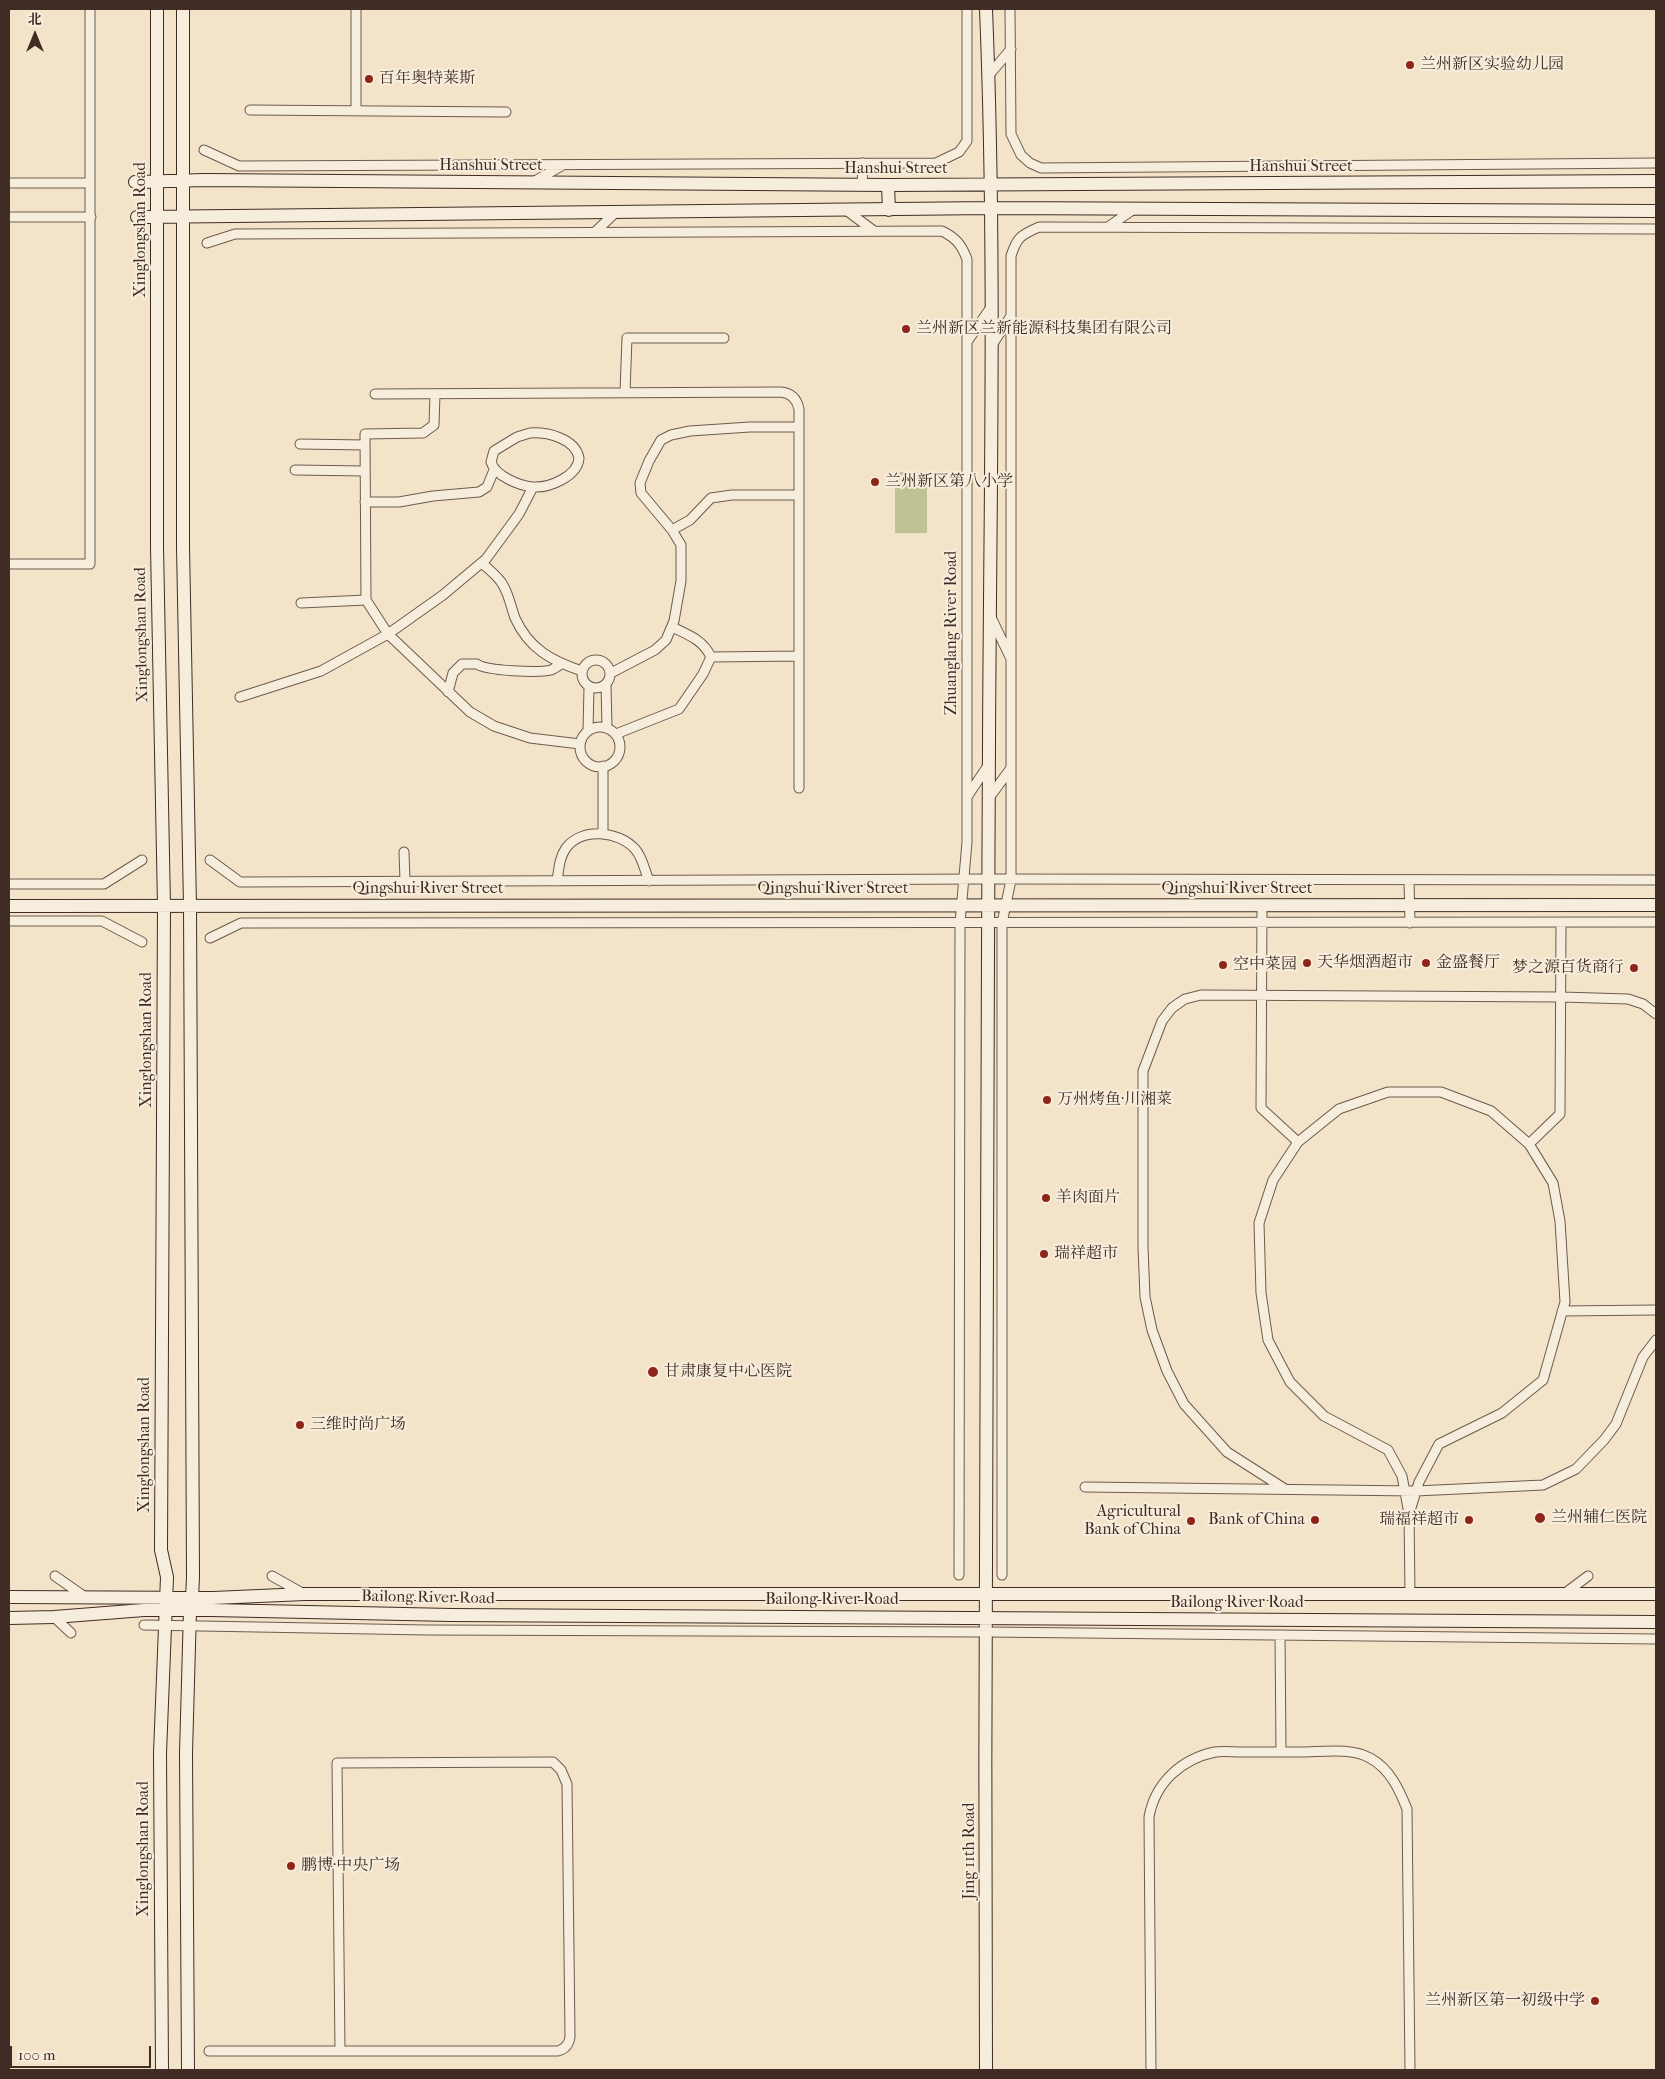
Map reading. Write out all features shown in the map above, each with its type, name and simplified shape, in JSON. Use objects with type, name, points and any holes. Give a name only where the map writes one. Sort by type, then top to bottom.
[{"type":"street","points":[[9,564],[90,564],[90,9]]},
{"type":"street","name":"Xinglongshan Road","points":[[157,9],[157,547],[164,906],[161,1550],[167,1577],[160,1753],[162,2070]]},
{"type":"street","points":[[183,9],[183,547],[190,906],[191,1604],[186,1753],[188,2070]]},
{"type":"street","points":[[356,9],[356,110]]},
{"type":"street","points":[[204,150],[239,166],[936,163],[959,152],[967,141],[967,9]]},
{"type":"street","name":"Jing 11th Road","points":[[986,9],[991,185],[989,904],[995,923],[986,1595],[986,2070]]},
{"type":"street","points":[[1010,9],[1011,134],[1016,149],[1021,155],[1030,163],[1041,168],[1656,163]]},
{"type":"street","points":[[989,75],[1011,50]]},
{"type":"street","points":[[250,110],[506,112]]},
{"type":"street","points":[[862,185],[863,163]]},
{"type":"street","points":[[533,183],[563,165]]},
{"type":"street","points":[[1112,168],[1132,184]]},
{"type":"street","name":"Hanshui Street","points":[[135,182],[991,185],[1656,181]]},
{"type":"street","points":[[9,183],[90,183]]},
{"type":"street","points":[[888,185],[889,210]]},
{"type":"street","points":[[136,217],[991,208],[1656,211]]},
{"type":"street","points":[[1108,227],[1134,209]]},
{"type":"street","points":[[846,210],[874,231]]},
{"type":"street","points":[[595,232],[615,213]]},
{"type":"street","points":[[9,217],[91,217]]},
{"type":"street","points":[[1002,1575],[995,923],[1006,905],[1011,880],[1011,256],[1016,240],[1024,233],[1039,227],[1656,229]]},
{"type":"street","points":[[207,243],[235,234],[874,231]]},
{"type":"street","name":"Zhuanglang River Road","points":[[874,231],[942,231],[955,237],[961,243],[967,259],[967,842],[960,923],[959,1575]]},
{"type":"street","points":[[967,342],[991,307]]},
{"type":"street","points":[[991,347],[1011,316]]},
{"type":"street","points":[[625,392],[627,338],[724,338]]},
{"type":"street","points":[[375,394],[784,392],[792,396],[798,405],[799,427],[799,788]]},
{"type":"street","points":[[435,394],[434,425],[423,433],[365,434],[366,600],[388,634],[470,712],[494,726],[530,738],[580,744]]},
{"type":"street","points":[[608,728],[606,685],[611,673],[655,650],[666,640],[672,627],[681,581],[681,545],[672,530],[641,493],[640,483],[649,461],[661,440],[671,435],[690,431],[750,427],[799,427]]},
{"type":"street","points":[[537,433],[552,435],[574,448],[580,458],[575,469],[562,480],[533,487],[510,480],[494,470],[491,462],[494,451],[524,435],[537,433]]},
{"type":"street","points":[[300,444],[365,445]]},
{"type":"street","points":[[295,470],[365,471]]},
{"type":"street","points":[[365,502],[399,502],[433,496],[479,492],[487,487],[494,470]]},
{"type":"street","points":[[240,697],[322,671],[388,634],[443,595],[482,563],[519,514],[533,487]]},
{"type":"street","points":[[672,530],[690,520],[711,498],[732,495],[799,495]]},
{"type":"street","points":[[482,563],[503,584],[516,619],[524,633],[545,656],[582,671]]},
{"type":"street","points":[[301,603],[366,600]]},
{"type":"street","points":[[991,616],[1011,660]]},
{"type":"street","points":[[616,734],[679,709],[703,674],[711,657],[707,648],[695,637],[672,627]]},
{"type":"street","points":[[711,657],[799,656]]},
{"type":"street","points":[[588,731],[597,727],[608,728],[616,734],[620,744],[618,754],[612,762],[603,766],[588,762],[582,754],[580,744],[588,731],[589,687],[583,680],[582,671],[587,663],[599,660],[607,664],[611,673]]},
{"type":"street","points":[[448,692],[453,673],[462,664],[478,664],[482,668],[499,670],[551,670],[561,664]]},
{"type":"street","points":[[589,687],[598,688],[606,685]]},
{"type":"street","points":[[967,797],[989,764]]},
{"type":"street","points":[[603,766],[603,834]]},
{"type":"street","points":[[989,798],[1011,768]]},
{"type":"street","points":[[557,881],[560,859],[567,847],[582,838],[603,834],[625,839],[637,851],[649,881]]},
{"type":"street","points":[[404,852],[405,881]]},
{"type":"street","points":[[9,884],[104,884],[142,860]]},
{"type":"street","points":[[210,860],[240,882],[989,879],[1656,880]]},
{"type":"street","points":[[1410,880],[1410,923]]},
{"type":"street","points":[[1262,905],[1261,1108],[1298,1142]]},
{"type":"street","name":"Qingshui River Street","points":[[9,906],[1656,905]]},
{"type":"street","points":[[9,921],[102,921],[142,942]]},
{"type":"street","points":[[1529,1144],[1560,1114],[1561,922]]},
{"type":"street","points":[[210,938],[241,924],[1656,922]]},
{"type":"street","points":[[1286,1489],[1227,1452],[1184,1404],[1167,1371],[1152,1330],[1145,1297],[1143,1247],[1143,1071],[1162,1021],[1167,1014],[1185,999],[1201,995],[1262,994],[1628,999],[1643,1004],[1656,1014]]},
{"type":"street","points":[[1409,1514],[1416,1491],[1439,1444],[1502,1413],[1543,1380],[1564,1302],[1560,1221],[1553,1183],[1529,1144],[1491,1111],[1441,1092],[1388,1092],[1339,1109],[1298,1142],[1273,1180],[1259,1223],[1260,1293],[1268,1340],[1290,1382],[1324,1416],[1388,1450],[1402,1476],[1409,1514],[1410,1594]]},
{"type":"street","points":[[1562,1311],[1656,1310]]},
{"type":"street","points":[[1085,1487],[1416,1491],[1543,1485],[1576,1469],[1604,1440],[1616,1424],[1643,1357],[1656,1340]]},
{"type":"street","points":[[55,1576],[85,1597]]},
{"type":"street","points":[[272,1576],[304,1594]]},
{"type":"street","points":[[1564,1594],[1588,1576]]},
{"type":"street","name":"Bailong River Road","points":[[9,1597],[85,1597],[166,1604],[191,1604],[304,1594],[1656,1594]]},
{"type":"street","name":"Bailong River Road","points":[[9,1618],[54,1617],[166,1604]]},
{"type":"street","name":"Bailong River Road","points":[[191,1604],[279,1612],[452,1615],[1656,1622]]},
{"type":"street","points":[[279,1612],[310,1627]]},
{"type":"street","points":[[427,1630],[452,1615]]},
{"type":"street","points":[[54,1617],[70,1633]]},
{"type":"street","name":"Bailong River Road","points":[[144,1625],[427,1630],[986,1632],[1656,1639]]},
{"type":"street","points":[[1280,1635],[1281,1752]]},
{"type":"street","points":[[1151,2070],[1149,1817],[1152,1801],[1171,1774],[1192,1760],[1216,1752],[1346,1751],[1369,1757],[1384,1767],[1398,1786],[1407,1809],[1410,2070]]},
{"type":"street","points":[[209,2051],[340,2051],[558,2051],[567,2046],[570,2036],[567,1784],[561,1770],[553,1762],[337,1762],[340,2051]]},
{"type":"green space","points":[[895,472],[927,472],[927,533],[895,533]]},
{"type":"place","name":"兰州新区实验幼儿园","points":[[1410,65]]},
{"type":"place","name":"百年奥特莱斯","points":[[369,79]]},
{"type":"place","name":"兰州新区兰新能源科技集团有限公司","points":[[906,329]]},
{"type":"place","name":"兰州新区第八小学","points":[[875,482]]},
{"type":"place","name":"天华烟酒超市","points":[[1307,963]]},
{"type":"place","name":"金盛餐厅","points":[[1426,963]]},
{"type":"place","name":"空中菜园","points":[[1223,965]]},
{"type":"place","name":"梦之源百货商行","points":[[1634,968]]},
{"type":"place","name":"万州烤鱼·川湘菜","points":[[1047,1100]]},
{"type":"place","name":"羊肉面片","points":[[1046,1198]]},
{"type":"place","name":"瑞祥超市","points":[[1044,1254]]},
{"type":"place","name":"甘肃康复中心医院","points":[[653,1372]]},
{"type":"place","name":"三维时尚广场","points":[[300,1425]]},
{"type":"place","name":"兰州辅仁医院","points":[[1540,1518]]},
{"type":"place","name":"Bank of China","points":[[1315,1520]]},
{"type":"place","name":"瑞福祥超市","points":[[1469,1520]]},
{"type":"place","name":"Agricultural Bank of China","points":[[1191,1521]]},
{"type":"place","name":"鹏博·中央广场","points":[[291,1866]]},
{"type":"place","name":"兰州新区第一初级中学","points":[[1595,2001]]}]
